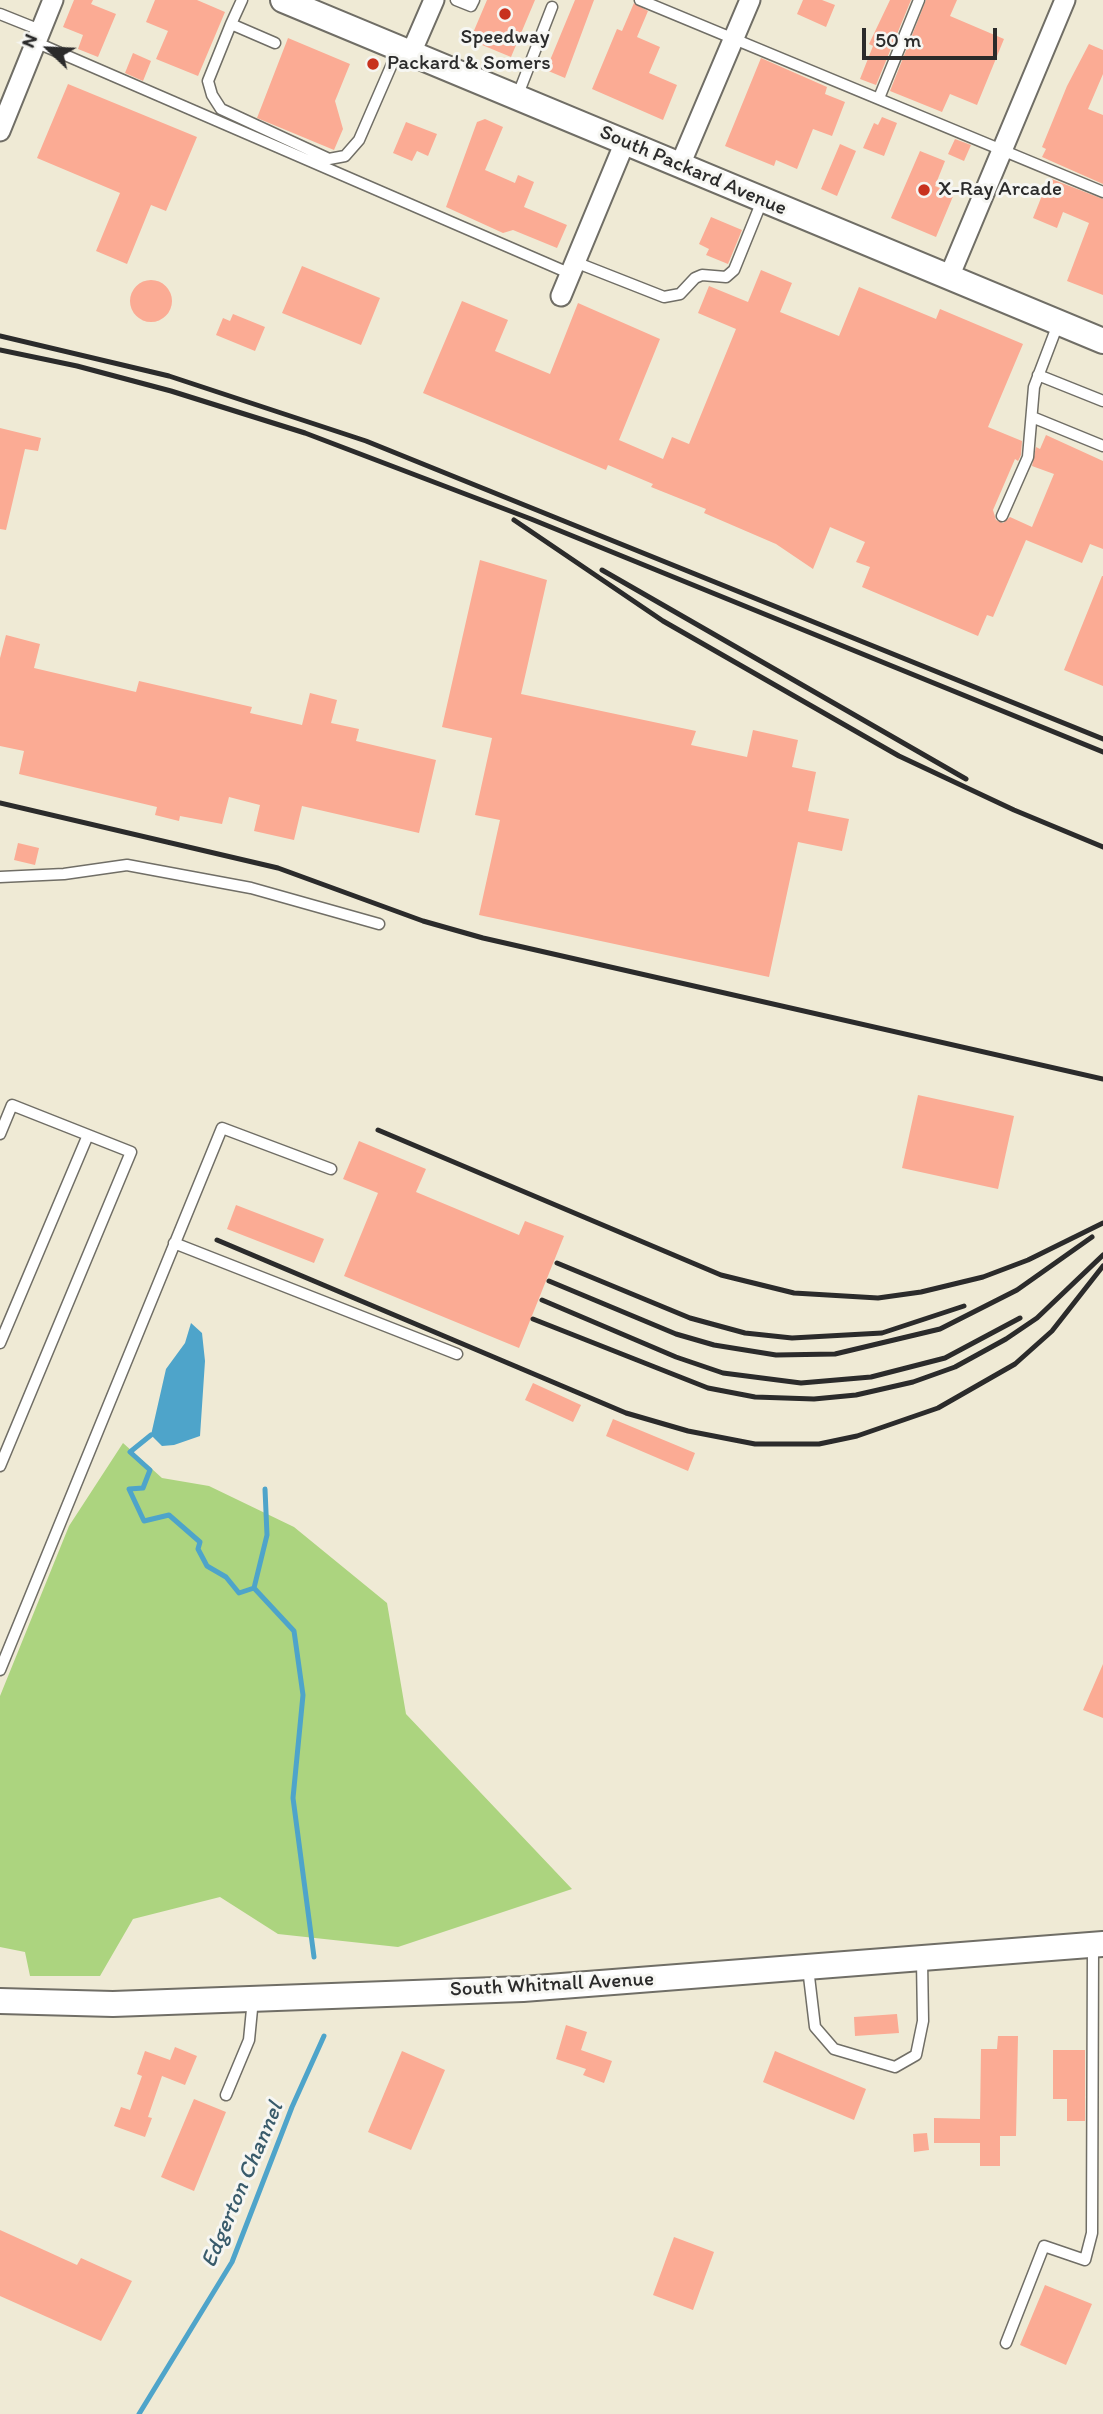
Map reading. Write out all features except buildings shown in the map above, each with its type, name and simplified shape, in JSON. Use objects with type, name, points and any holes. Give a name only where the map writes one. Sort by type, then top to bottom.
[{"type":"street","points":[[0,131],[53,0]]},
{"type":"street","name":"South Packard Avenue","points":[[283,0],[1103,341]]},
{"type":"street","points":[[405,51],[434,0]]},
{"type":"street","points":[[680,165],[750,0]]},
{"type":"street","points":[[949,277],[1065,0]]},
{"type":"street","points":[[562,296],[625,142]]},
{"type":"street","name":"South Whitnall Avenue","points":[[0,2001],[113,2004],[523,1989],[1098,1944]]},
{"type":"lane","points":[[242,0],[208,81],[212,95],[221,109],[329,159],[345,156],[359,140],[405,51]]},
{"type":"lane","points":[[456,0],[471,6],[474,0]]},
{"type":"lane","points":[[640,0],[1103,192]]},
{"type":"lane","points":[[879,98],[919,0]]},
{"type":"lane","points":[[517,97],[552,7]]},
{"type":"lane","points":[[0,14],[38,36],[573,268],[664,297],[680,294],[695,278],[702,275],[726,277],[734,270],[763,200]]},
{"type":"lane","points":[[231,24],[275,43]]},
{"type":"lane","points":[[1002,516],[1028,457],[1038,374],[1058,323]]},
{"type":"lane","points":[[1038,374],[1103,401]]},
{"type":"lane","points":[[1032,417],[1103,446]]},
{"type":"lane","points":[[0,877],[64,874],[127,865],[251,888],[379,924]]},
{"type":"lane","points":[[0,1134],[12,1105],[131,1152],[98,1237],[0,1466]]},
{"type":"lane","points":[[0,1670],[222,1128],[331,1169]]},
{"type":"lane","points":[[0,1343],[88,1135]]},
{"type":"lane","points":[[174,1243],[457,1354]]},
{"type":"lane","points":[[1006,2343],[1044,2246],[1085,2260],[1092,2234],[1098,1944]]},
{"type":"lane","points":[[808,1967],[815,2027],[821,2035],[834,2049],[895,2067],[916,2055],[923,2021],[922,1958]]},
{"type":"lane","points":[[226,2095],[249,2039],[253,1998]]},
{"type":"green space","points":[[123,1443],[162,1478],[209,1486],[294,1527],[387,1603],[406,1714],[572,1889],[398,1947],[278,1934],[220,1897],[133,1919],[100,1976],[30,1976],[25,1952],[0,1947],[0,1696],[69,1526]]},
{"type":"water","points":[[191,1323],[202,1333],[205,1361],[200,1436],[162,1446],[151,1435],[166,1369],[185,1343]]},
{"type":"waterway","name":"Edgerton Channel","points":[[151,1435],[130,1452],[150,1470],[143,1488],[129,1489],[144,1521],[169,1515],[200,1542],[198,1549],[207,1566],[226,1577],[239,1593],[254,1588]]},
{"type":"waterway","points":[[254,1588],[267,1535],[265,1489]]},
{"type":"waterway","name":"Edgerton Channel","points":[[254,1588],[294,1631],[303,1695],[293,1798],[314,1957]]},
{"type":"waterway","name":"Edgerton Channel","points":[[139,2414],[232,2262],[292,2107],[324,2036]]},
{"type":"railway","points":[[0,336],[169,376],[366,441],[1103,739]]},
{"type":"railway","points":[[0,350],[77,366],[171,391],[305,433],[531,519],[1103,752]]},
{"type":"railway","points":[[514,520],[663,621],[899,756],[1014,810],[1103,847]]},
{"type":"railway","points":[[602,570],[966,779]]},
{"type":"railway","points":[[0,803],[278,868],[423,921],[483,938],[1103,1079]]},
{"type":"railway","points":[[378,1130],[721,1275],[794,1293],[878,1298],[921,1292],[983,1277],[1028,1260],[1103,1223]]},
{"type":"railway","points":[[549,1281],[676,1334],[714,1345],[776,1355],[835,1354],[940,1329],[1017,1290],[1092,1237]]},
{"type":"railway","points":[[217,1240],[626,1413],[688,1431],[755,1444],[819,1444],[857,1436],[938,1408],[1015,1364],[1052,1331],[1103,1266]]},
{"type":"railway","points":[[533,1319],[708,1388],[755,1397],[814,1399],[856,1395],[913,1382],[955,1367],[1006,1339],[1037,1318],[1103,1255]]},
{"type":"railway","points":[[557,1263],[690,1318],[745,1333],[792,1338],[882,1333],[964,1306]]},
{"type":"railway","points":[[542,1300],[676,1357],[723,1373],[801,1383],[871,1377],[945,1358],[1020,1318]]},
{"type":"place","name":"Speedway","points":[[505,14]]},
{"type":"place","name":"Packard & Somers","points":[[373,64]]},
{"type":"place","name":"X-Ray Arcade","points":[[924,190]]}]
